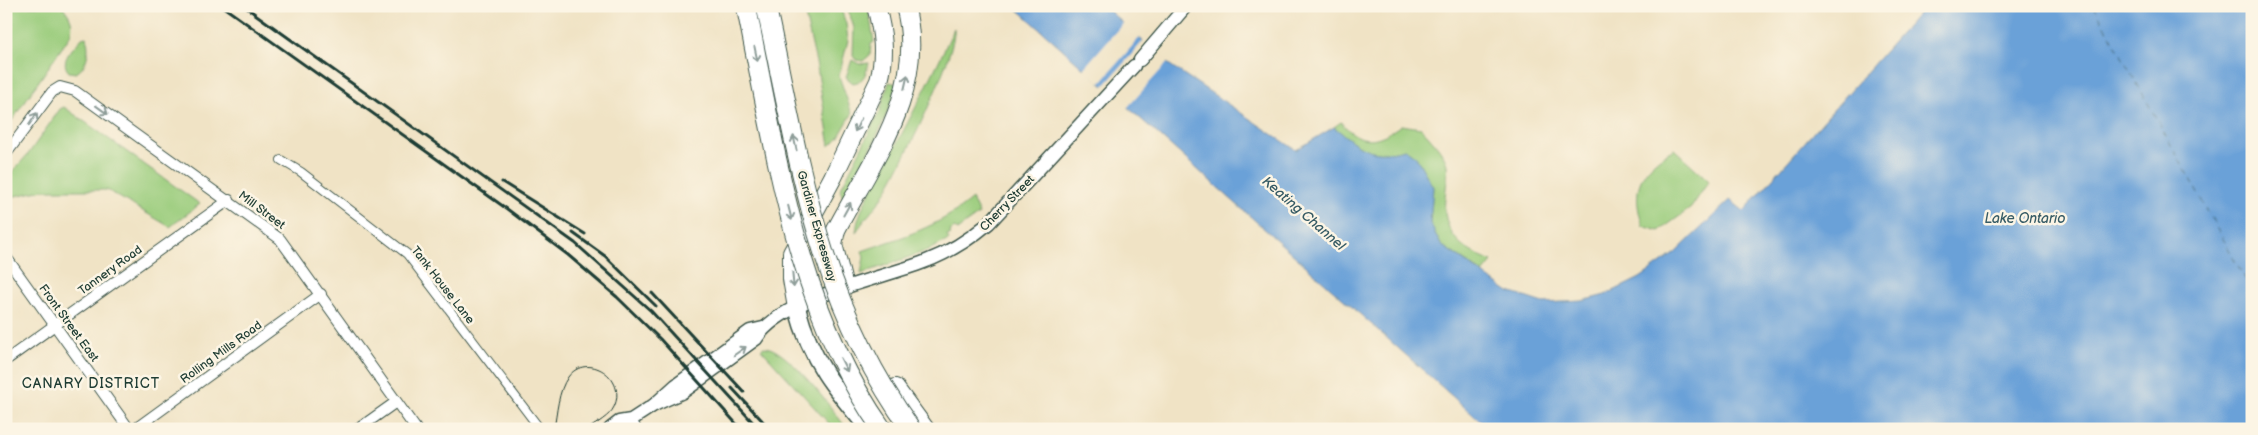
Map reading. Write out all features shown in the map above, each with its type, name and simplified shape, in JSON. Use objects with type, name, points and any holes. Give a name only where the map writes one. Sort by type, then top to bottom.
[{"type":"highway","name":"Gardiner Expressway","points":[[746,6],[781,175],[805,268],[835,348],[858,391],[882,429]]},
{"type":"highway","name":"Gardiner Expressway","points":[[766,6],[803,177],[825,259],[838,298],[864,353],[889,398],[911,429]]},
{"type":"highway","points":[[797,308],[792,279],[792,253],[833,177],[879,81],[883,65],[884,40],[876,6]]},
{"type":"highway","points":[[905,6],[910,33],[910,56],[902,101],[877,155],[836,230],[833,244],[845,288],[871,348],[900,397],[925,429]]},
{"type":"main road","points":[[797,308],[818,364],[836,391],[869,429]]},
{"type":"street","name":"Cherry Street","points":[[610,429],[620,422],[631,426],[654,405],[690,386],[756,339],[763,328],[797,308],[845,288],[924,262],[973,236],[989,223],[1106,98],[1186,6]]},
{"type":"street","name":"Mill Street","points":[[6,154],[52,92],[60,87],[75,91],[229,200],[280,239],[416,429]]},
{"type":"street","name":"Tank House Lane","points":[[281,160],[301,172],[407,254],[540,429]]},
{"type":"street","name":"Tannery Road","points":[[6,360],[229,200]]},
{"type":"street","name":"Front Street East","points":[[6,257],[129,429]]},
{"type":"street","name":"Rolling Mills Road","points":[[135,429],[321,294]]},
{"type":"street","points":[[358,429],[396,402]]},
{"type":"green space","points":[[6,6],[62,6],[70,17],[72,28],[70,36],[6,129]]},
{"type":"green space","points":[[803,6],[840,6],[846,24],[848,40],[839,76],[852,114],[838,138],[830,146],[817,67]]},
{"type":"green space","points":[[847,6],[868,6],[874,42],[871,44],[870,55],[863,61],[856,60],[853,56],[854,28]]},
{"type":"green space","points":[[954,28],[953,41],[947,62],[926,113],[882,198],[856,232],[857,223],[864,205],[922,96]]},
{"type":"green space","points":[[86,37],[88,52],[85,62],[76,73],[69,72],[65,63],[68,54],[82,38]]},
{"type":"green space","points":[[852,60],[859,64],[869,63],[862,79],[853,83],[846,77]]},
{"type":"green space","points":[[889,82],[897,84],[892,99],[874,143],[844,200],[840,190],[880,111]]},
{"type":"green space","points":[[64,107],[200,204],[170,227],[107,190],[43,190],[6,198],[6,179],[29,153],[60,109]]},
{"type":"green space","points":[[1341,122],[1356,135],[1370,139],[1385,135],[1401,125],[1421,128],[1440,150],[1447,165],[1445,212],[1450,230],[1467,249],[1492,262],[1483,273],[1441,245],[1430,223],[1433,187],[1416,157],[1405,149],[1393,152],[1374,152],[1359,146],[1334,127]]},
{"type":"green space","points":[[1674,149],[1709,181],[1691,208],[1659,231],[1643,226],[1639,213],[1638,190],[1646,172],[1653,164]]},
{"type":"green space","points":[[972,199],[979,214],[957,230],[955,228],[950,231],[951,234],[947,236],[949,240],[926,251],[861,274],[864,257],[862,251],[906,236],[933,224],[947,217]]},
{"type":"green space","points":[[764,347],[773,349],[796,367],[847,429],[834,429],[761,349]]},
{"type":"water","name":"Lake Ontario","points":[[1014,6],[1104,6],[1167,63],[1296,150],[1334,127],[1359,146],[1374,152],[1393,152],[1405,149],[1416,157],[1433,187],[1430,223],[1441,245],[1509,292],[1543,303],[1582,301],[1605,295],[1640,278],[1675,253],[1730,200],[1744,211],[1925,6],[2252,6],[2252,429],[1489,429]]},
{"type":"pier","points":[[1125,21],[1141,36],[1100,83],[1083,69]]},
{"type":"pier","points":[[1145,39],[1169,61],[1127,108],[1103,87]]},
{"type":"ferry route","points":[[2094,6],[2252,291]]},
{"type":"tram line","points":[[554,429],[558,402],[568,377],[576,370],[585,367],[595,367],[611,378],[617,396],[610,413],[588,429]]},
{"type":"railway","points":[[222,6],[507,209],[568,255],[617,297],[660,339],[741,429]]},
{"type":"railway","points":[[244,6],[575,243],[651,311],[759,429]]},
{"type":"railway","points":[[502,182],[585,234]]},
{"type":"railway","points":[[573,233],[605,256],[656,306]]},
{"type":"railway","points":[[652,293],[744,392]]},
{"type":"railway","points":[[732,388],[770,429]]},
{"type":"district","name":"CANARY DISTRICT","points":[[91,383]]},
{"type":"water label","name":"Keating Channel","points":[[1304,213]]}]
